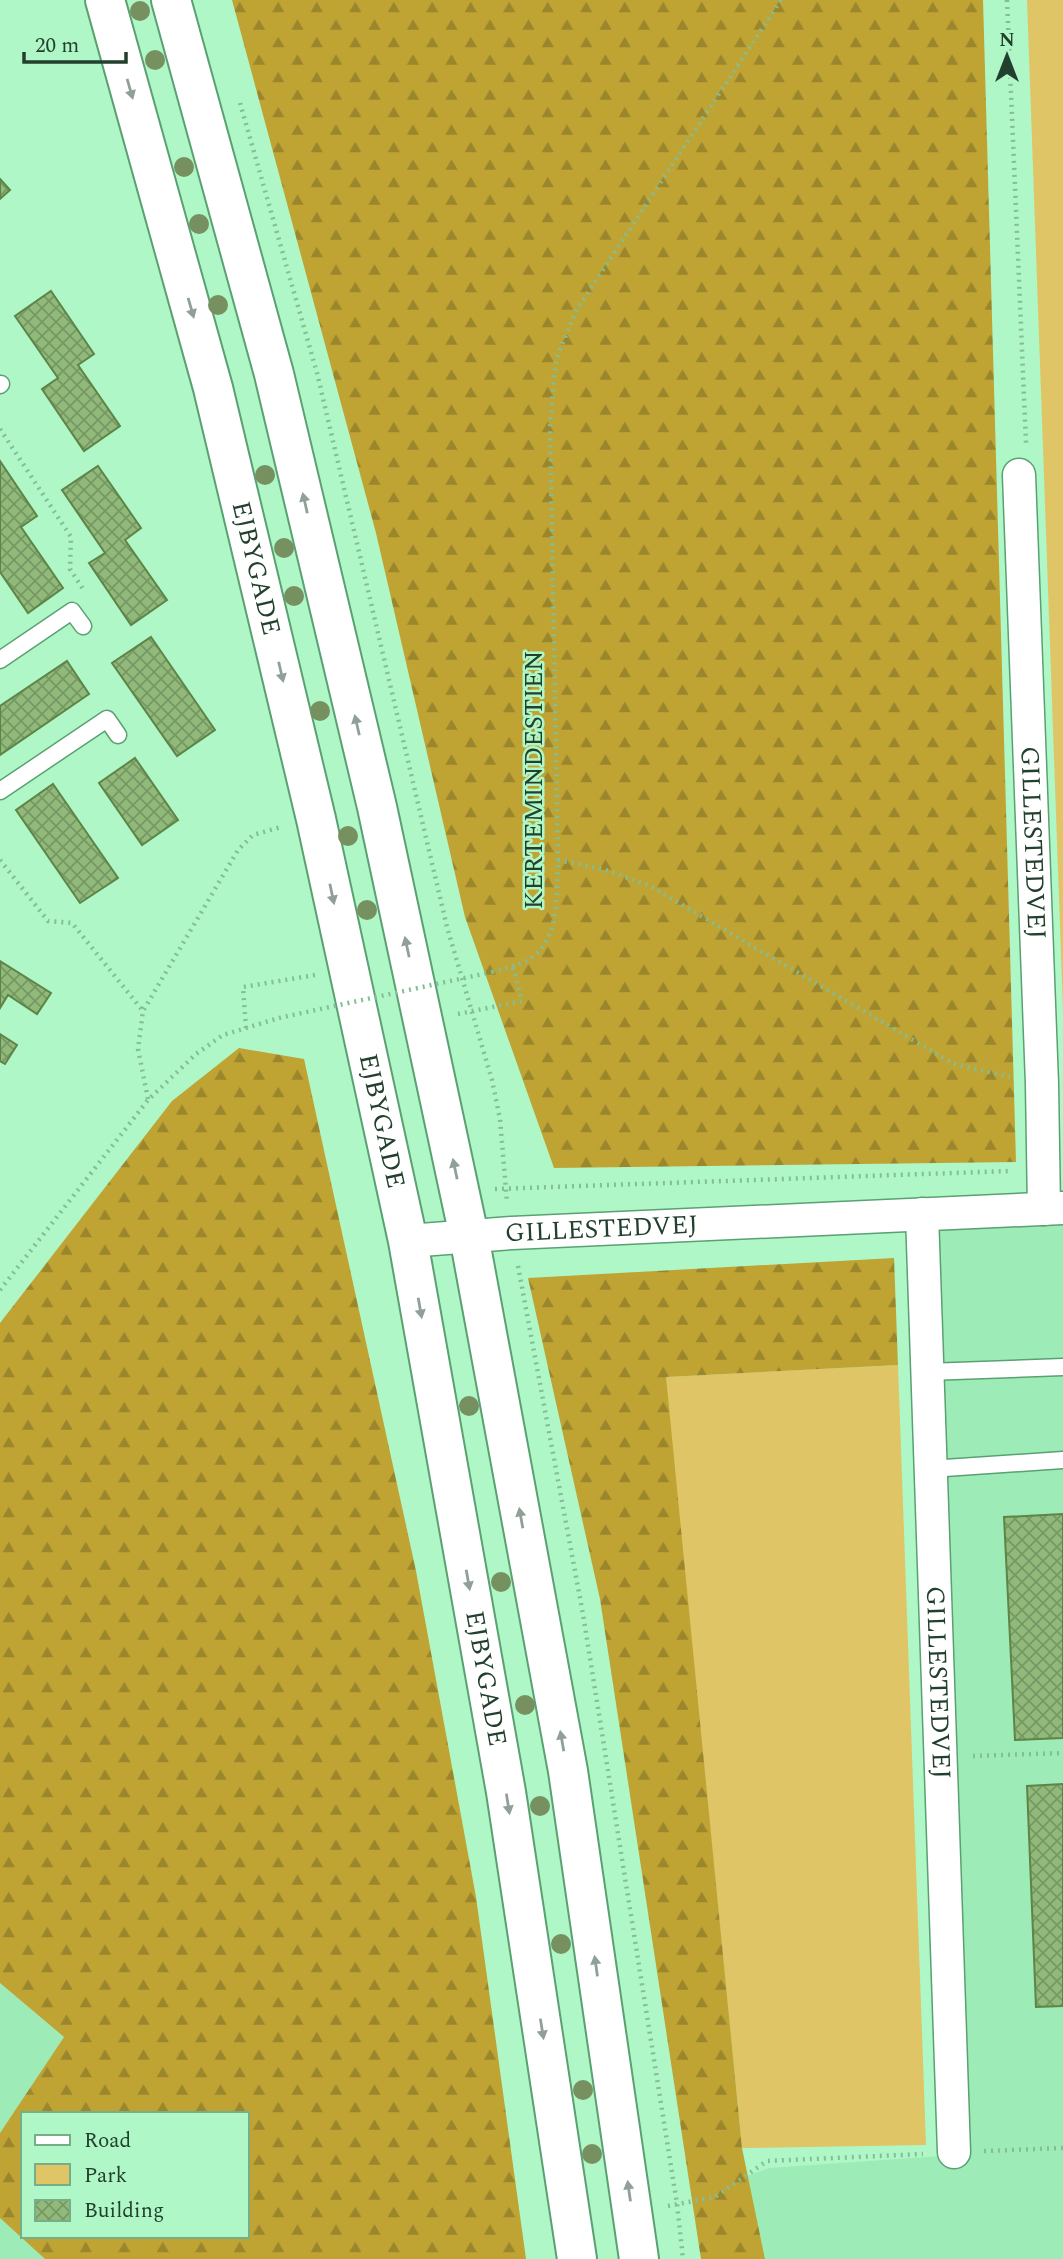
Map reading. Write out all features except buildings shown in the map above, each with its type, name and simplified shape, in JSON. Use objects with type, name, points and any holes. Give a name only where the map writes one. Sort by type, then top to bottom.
[{"type":"main road","name":"EJBYGADE","points":[[105,0],[213,388],[316,819],[408,1241],[506,1792],[577,2259]]},
{"type":"main road","points":[[171,0],[274,374],[377,807],[460,1191],[568,1770],[639,2259]]},
{"type":"street","name":"GILLESTEDVEJ","points":[[408,1241],[1053,1209],[1043,1170],[1023,461]]},
{"type":"street","name":"GILLESTEDVEJ","points":[[922,1214],[954,2152]]},
{"type":"lane","points":[[0,660],[72,611],[83,626]]},
{"type":"lane","points":[[0,791],[107,719],[118,735]]},
{"type":"lane","points":[[927,1372],[1063,1367]]},
{"type":"lane","points":[[930,1469],[1063,1460]]},
{"type":"path","name":"KERTEMINDESTIEN","points":[[0,1290],[148,1100],[196,1054],[223,1035],[279,1018],[513,967],[531,959],[548,938],[555,912],[558,860],[550,424],[556,359],[577,309],[781,0]]},
{"type":"path","points":[[1007,0],[1023,461]]},
{"type":"path","points":[[0,429],[71,537],[70,569],[88,596],[72,611]]},
{"type":"path","points":[[148,1100],[138,1049],[143,1011],[238,850],[253,835],[316,819]]},
{"type":"path","points":[[0,860],[48,921],[72,923],[143,1011]]},
{"type":"path","points":[[558,860],[606,870],[650,886],[954,1064],[1042,1084]]},
{"type":"path","points":[[471,1012],[522,1001],[513,967]]},
{"type":"path","points":[[246,1028],[243,987],[294,978]]},
{"type":"path","points":[[460,1191],[1043,1170]]},
{"type":"path","points":[[940,1757],[1063,1753]]},
{"type":"path","points":[[632,2212],[715,2197],[767,2161],[1063,2148]]},
{"type":"shaded area","points":[[1063,1225],[1063,2259],[765,2259],[747,2176],[769,2168],[969,2154],[934,1230]]},
{"type":"shaded area","points":[[0,1983],[64,2037],[0,2133]]},
{"type":"shaded area","points":[[0,2218],[45,2259],[0,2259]]},
{"type":"green space","points":[[232,0],[983,0],[1016,1162],[554,1168],[465,917],[376,533]]},
{"type":"green space","points":[[1027,0],[1063,0],[1063,1010]]},
{"type":"green space","points":[[239,1048],[304,1059],[416,1571],[476,1897],[526,2259],[45,2259],[22,2238],[248,2238],[248,2112],[21,2112],[21,2237],[0,2218],[0,2133],[64,2037],[0,1983],[0,1323],[172,1101]]},
{"type":"green space","points":[[894,1258],[898,1365],[666,1377],[742,2148],[765,2259],[701,2259],[600,1599],[528,1278]]},
{"type":"green space","points":[[898,1365],[926,2145],[742,2148],[665,1377]]}]
